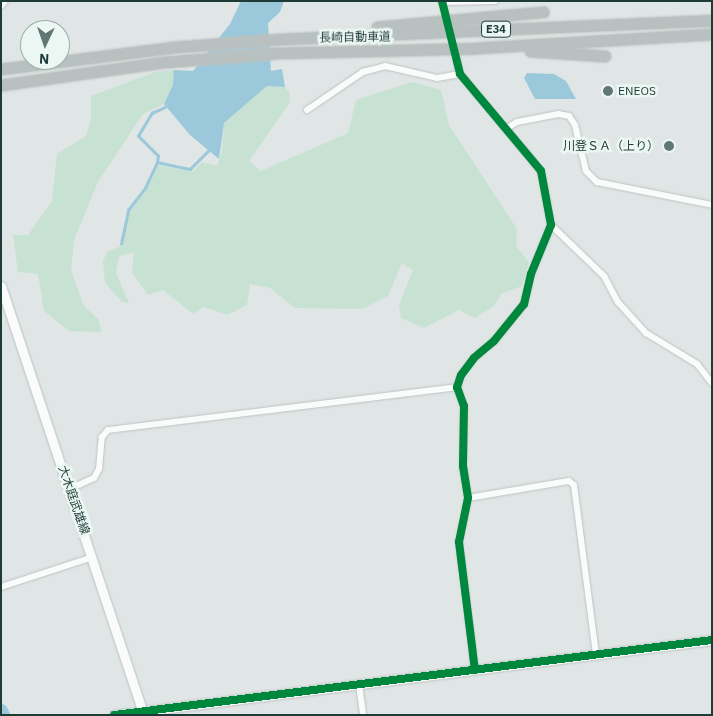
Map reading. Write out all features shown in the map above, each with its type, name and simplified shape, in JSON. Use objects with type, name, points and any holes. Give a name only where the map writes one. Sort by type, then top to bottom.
[{"type":"highway","points":[[281,39],[543,12]]},
{"type":"highway","name":"長崎自動車道","points":[[70,59],[175,47],[281,39],[712,20]]},
{"type":"highway","name":"長崎自動車道","points":[[1,84],[165,62],[294,52],[476,48],[712,34]]},
{"type":"highway","points":[[476,48],[605,56]]},
{"type":"highway","name":"長崎自動車道","points":[[1,69],[20,66]]},
{"type":"street","points":[[1,6],[5,1]]},
{"type":"street","points":[[445,12],[442,2],[495,1]]},
{"type":"street","points":[[457,59],[460,74],[541,171],[551,224],[531,274],[524,304],[494,341],[474,358],[461,375],[457,388],[464,406],[463,466],[468,498],[459,542],[475,670]]},
{"type":"street","points":[[307,110],[363,72],[385,66],[437,78],[460,74]]},
{"type":"street","points":[[507,128],[517,122],[558,114],[569,116],[575,125],[590,178],[597,182],[712,205]]},
{"type":"street","points":[[551,224],[604,276],[618,302],[646,333],[697,364],[712,382]]},
{"type":"street","name":"大木庭武雄線","points":[[1,286],[144,713]]},
{"type":"street","points":[[70,489],[96,473],[102,437],[108,430],[457,388]]},
{"type":"street","points":[[468,498],[569,481],[574,485],[596,655]]},
{"type":"street","points":[[1,587],[93,557]]},
{"type":"street","points":[[114,715],[144,713],[712,640]]},
{"type":"street","points":[[359,685],[363,715]]},
{"type":"green space","points":[[174,70],[174,85],[164,104],[143,114],[98,182],[74,240],[71,270],[84,306],[99,320],[101,332],[69,331],[44,311],[38,274],[18,272],[13,235],[28,235],[52,201],[57,154],[86,136],[91,119],[91,96],[155,72]]},
{"type":"green space","points":[[412,82],[441,90],[449,125],[517,229],[516,246],[529,262],[522,286],[501,294],[494,306],[475,318],[459,310],[424,328],[401,318],[399,305],[413,270],[402,263],[388,296],[362,309],[295,308],[270,288],[250,284],[247,305],[227,315],[204,307],[193,314],[163,290],[148,295],[132,273],[134,252],[119,256],[116,273],[129,303],[122,302],[105,283],[103,261],[108,251],[122,246],[129,210],[147,187],[157,165],[192,172],[202,162],[217,166],[222,151],[224,123],[267,86],[285,87],[290,93],[289,104],[249,161],[261,171],[348,133],[356,100]]},
{"type":"water","points":[[241,1],[284,1],[280,12],[268,23],[271,71],[282,69],[285,87],[267,86],[224,123],[219,159],[190,135],[164,104],[173,85],[174,70],[193,71],[230,24]]},
{"type":"water","points":[[527,73],[554,74],[566,81],[576,99],[535,99],[524,78]]},
{"type":"waterway","points":[[157,162],[158,156],[138,136],[152,113],[165,107]]},
{"type":"waterway","points":[[121,244],[128,210],[145,188],[157,162],[190,169],[209,150]]},
{"type":"waterway","points":[[1,711],[3,715]]},
{"type":"cycle path","points":[[442,1],[460,74],[541,171],[551,225],[531,274],[524,304],[494,341],[474,358],[461,375],[457,387],[464,406],[463,466],[468,498],[459,542],[475,670]]},
{"type":"cycle path","points":[[114,715],[712,640]]},
{"type":"place","name":"ENEOS","points":[[608,91]]},
{"type":"place","name":"川登ＳＡ（上り）","points":[[669,146]]}]
